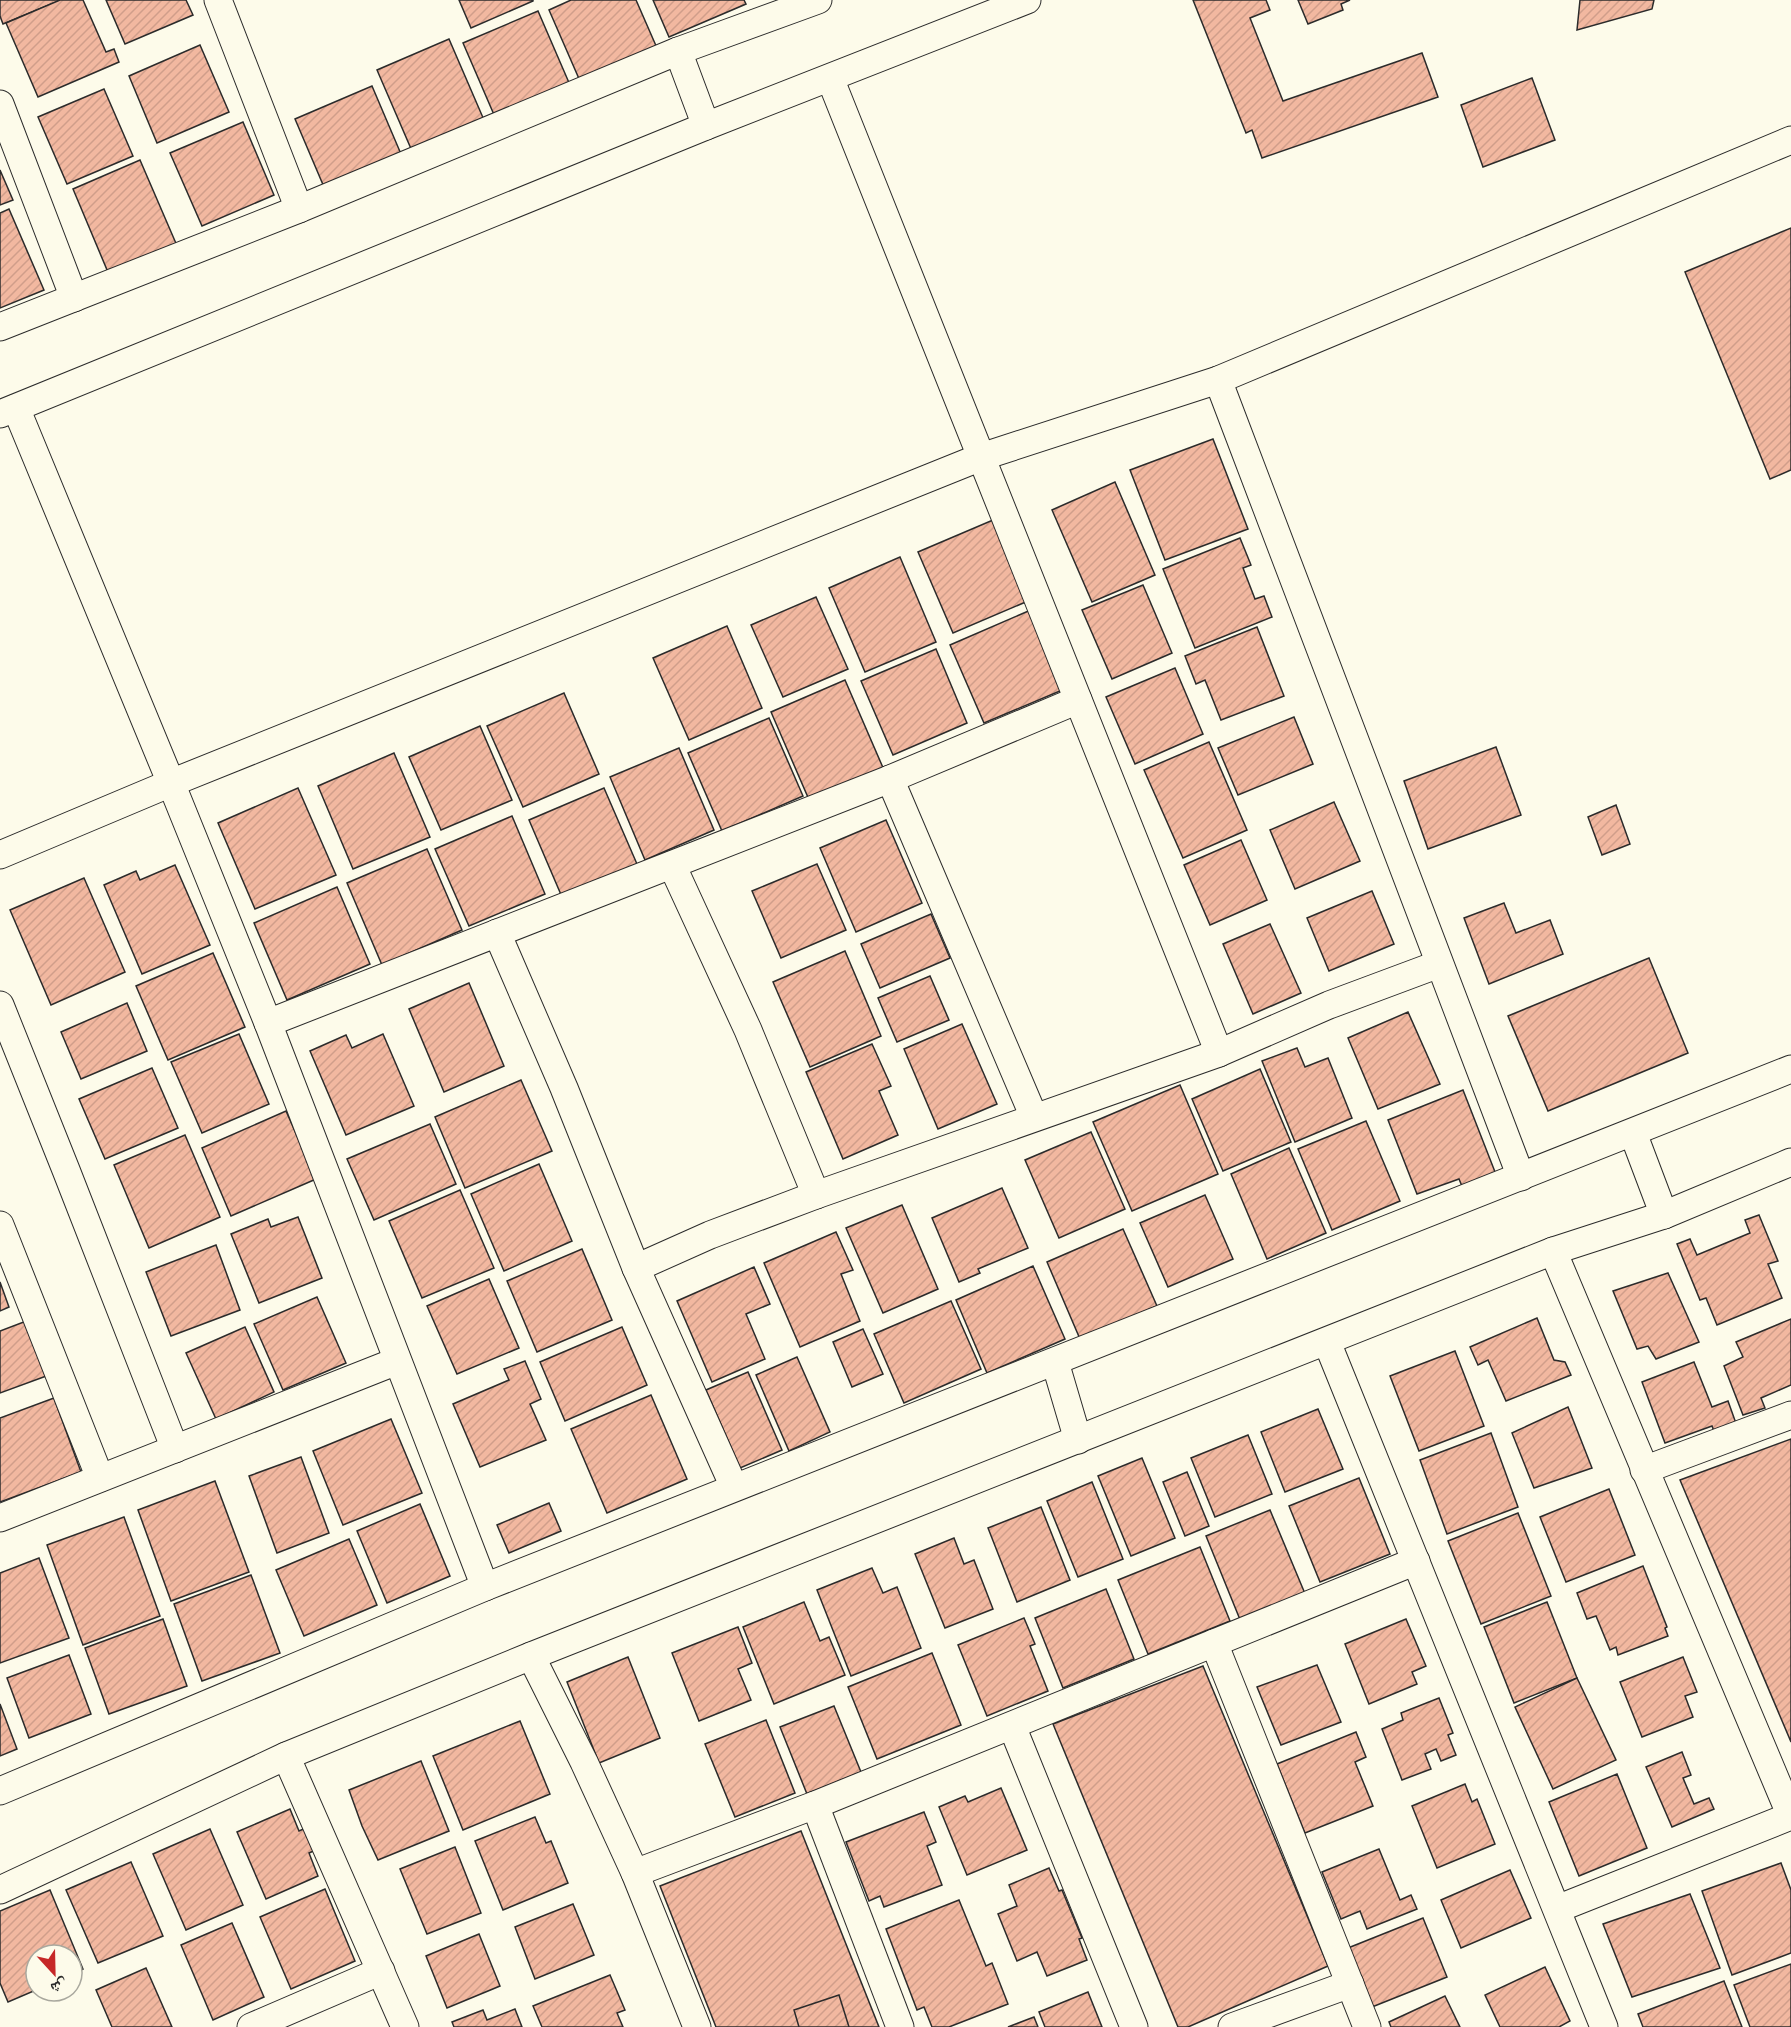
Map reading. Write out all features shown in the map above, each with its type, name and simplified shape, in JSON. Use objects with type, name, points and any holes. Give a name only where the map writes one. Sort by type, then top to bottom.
[{"type":"street","points":[[218,0],[299,209]]},
{"type":"street","points":[[0,327],[299,209],[678,51],[818,0]]},
{"type":"street","points":[[485,1587],[268,1023],[171,783],[8,411],[706,126],[1027,0]]},
{"type":"street","points":[[678,51],[706,126]]},
{"type":"street","points":[[830,78],[1219,1053]]},
{"type":"street","points":[[0,104],[74,298]]},
{"type":"street","points":[[0,855],[171,783],[981,457],[1218,380],[1791,141]]},
{"type":"street","points":[[1218,380],[1521,1177]]},
{"type":"street","points":[[268,1023],[890,779],[1078,700]]},
{"type":"street","points":[[890,779],[1034,1117]]},
{"type":"street","points":[[672,865],[748,1030],[816,1195]]},
{"type":"street","points":[[497,933],[564,1088],[636,1268],[734,1487]]},
{"type":"street","points":[[636,1268],[710,1235],[816,1195],[1219,1053],[1329,1005],[1439,964]]},
{"type":"street","points":[[0,1005],[175,1449]]},
{"type":"street","points":[[0,1791],[485,1587],[1791,1069]]},
{"type":"street","points":[[1633,1133],[1664,1215]]},
{"type":"street","points":[[0,1890],[286,1756],[531,1656],[1553,1251],[1664,1215],[1789,1169]]},
{"type":"street","points":[[0,1225],[100,1478]]},
{"type":"street","points":[[1553,1251],[1791,1816],[1557,1909]]},
{"type":"street","points":[[1327,1342],[1604,2027]]},
{"type":"street","points":[[0,1518],[398,1360]]},
{"type":"street","points":[[1055,1362],[1078,1440]]},
{"type":"street","points":[[1644,1470],[1791,1415]]},
{"type":"street","points":[[635,1873],[815,1805],[1416,1561]]},
{"type":"street","points":[[1214,1643],[1367,2027]]},
{"type":"street","points":[[531,1656],[584,1762],[635,1873],[697,2027]]},
{"type":"street","points":[[1012,1726],[1134,2027]]},
{"type":"street","points":[[286,1756],[405,2027]]},
{"type":"street","points":[[815,1805],[900,2027]]},
{"type":"street","points":[[251,2027],[381,1971]]},
{"type":"street","points":[[1232,2027],[1350,1984]]},
{"type":"building","points":[[0,0],[61,0],[3,24],[0,16]]},
{"type":"building","points":[[60,0],[83,0],[106,52],[114,49],[119,62],[38,97],[6,23]]},
{"type":"building","points":[[106,0],[186,0],[193,15],[125,44]]},
{"type":"building","points":[[459,0],[533,0],[533,1],[471,28]]},
{"type":"building","points":[[571,0],[636,0],[657,48],[580,81],[549,10]]},
{"type":"building","points":[[653,0],[744,0],[746,4],[669,37]]},
{"type":"building","points":[[1193,0],[1266,0],[1270,10],[1250,18],[1283,101],[1422,53],[1438,97],[1262,158],[1252,130],[1246,133]]},
{"type":"building","points":[[1298,0],[1350,0],[1341,4],[1343,10],[1308,24]]},
{"type":"building","points":[[1580,0],[1654,0],[1652,9],[1577,30]]},
{"type":"building","points":[[538,11],[570,85],[495,117],[463,43]]},
{"type":"building","points":[[449,39],[484,120],[412,151],[377,70]]},
{"type":"building","points":[[200,45],[229,112],[157,143],[129,76]]},
{"type":"building","points":[[1532,78],[1555,140],[1483,167],[1461,105]]},
{"type":"building","points":[[372,86],[401,154],[324,187],[295,119]]},
{"type":"building","points":[[104,89],[133,156],[67,184],[38,117]]},
{"type":"building","points":[[243,122],[274,195],[202,226],[170,153]]},
{"type":"building","points":[[140,160],[178,248],[110,277],[73,189]]},
{"type":"building","points":[[0,170],[13,200],[0,205]]},
{"type":"building","points":[[9,209],[44,290],[0,308],[0,213]]},
{"type":"building","points":[[1791,228],[1791,470],[1770,479],[1685,272]]},
{"type":"building","points":[[1213,439],[1248,529],[1165,560],[1130,470]]},
{"type":"building","points":[[1115,482],[1155,575],[1092,602],[1052,510]]},
{"type":"building","points":[[993,520],[1028,601],[953,633],[918,552]]},
{"type":"building","points":[[1240,538],[1251,565],[1243,568],[1255,599],[1264,596],[1272,617],[1195,648],[1163,569]]},
{"type":"building","points":[[900,557],[936,642],[865,672],[829,588]]},
{"type":"building","points":[[1143,585],[1172,653],[1112,679],[1082,610]]},
{"type":"building","points":[[816,597],[848,669],[783,697],[751,625]]},
{"type":"building","points":[[1033,609],[1067,688],[984,723],[950,645]]},
{"type":"building","points":[[727,626],[762,708],[689,740],[653,658]]},
{"type":"building","points":[[1257,627],[1284,696],[1221,720],[1205,680],[1196,684],[1185,656]]},
{"type":"building","points":[[936,649],[967,723],[893,755],[861,681]]},
{"type":"building","points":[[1175,668],[1203,734],[1135,764],[1106,697]]},
{"type":"building","points":[[845,680],[884,770],[810,802],[771,712]]},
{"type":"building","points":[[564,693],[599,774],[523,807],[487,726]]},
{"type":"building","points":[[1294,717],[1313,764],[1238,795],[1218,748]]},
{"type":"building","points":[[769,718],[803,796],[722,831],[688,753]]},
{"type":"building","points":[[480,726],[512,800],[441,830],[409,757]]},
{"type":"building","points":[[1209,742],[1247,830],[1183,858],[1144,770]]},
{"type":"building","points":[[1496,747],[1521,815],[1428,849],[1404,781]]},
{"type":"building","points":[[679,748],[714,830],[645,860],[610,777]]},
{"type":"building","points":[[394,753],[430,837],[353,869],[318,786]]},
{"type":"building","points":[[298,788],[336,875],[255,909],[218,823]]},
{"type":"building","points":[[604,788],[637,864],[562,897],[529,820]]},
{"type":"building","points":[[1334,802],[1360,861],[1295,889],[1270,830]]},
{"type":"building","points":[[1616,805],[1630,844],[1602,855],[1588,817]]},
{"type":"building","points":[[512,816],[545,894],[469,926],[435,849]]},
{"type":"building","points":[[886,820],[922,903],[856,932],[820,848]]},
{"type":"building","points":[[1241,840],[1267,900],[1210,925],[1184,865]]},
{"type":"building","points":[[427,849],[462,930],[382,965],[347,883]]},
{"type":"building","points":[[817,864],[846,930],[781,958],[752,891]]},
{"type":"building","points":[[175,865],[210,945],[142,974],[104,885],[136,871],[140,880]]},
{"type":"building","points":[[84,878],[125,972],[51,1005],[10,910]]},
{"type":"building","points":[[337,887],[370,964],[287,1000],[254,923]]},
{"type":"building","points":[[1372,891],[1394,944],[1329,971],[1307,918]]},
{"type":"building","points":[[1504,903],[1516,933],[1550,920],[1563,954],[1489,984],[1464,918]]},
{"type":"building","points":[[931,914],[950,958],[880,988],[861,944]]},
{"type":"building","points":[[1270,924],[1301,993],[1253,1014],[1223,944]]},
{"type":"building","points":[[845,951],[881,1036],[810,1067],[773,982]]},
{"type":"building","points":[[213,953],[245,1027],[168,1060],[136,986]]},
{"type":"building","points":[[1649,958],[1688,1053],[1548,1111],[1508,1016]]},
{"type":"building","points":[[930,976],[949,1020],[897,1042],[878,998]]},
{"type":"building","points":[[469,983],[504,1066],[444,1092],[409,1009]]},
{"type":"building","points":[[127,1003],[147,1051],[81,1079],[61,1032]]},
{"type":"building","points":[[1408,1012],[1440,1084],[1378,1109],[1348,1038]]},
{"type":"building","points":[[962,1024],[997,1104],[938,1129],[904,1049]]},
{"type":"building","points":[[239,1034],[269,1104],[202,1133],[171,1062]]},
{"type":"building","points":[[383,1034],[414,1106],[346,1135],[310,1051],[346,1035],[352,1048]]},
{"type":"building","points":[[872,1044],[891,1086],[879,1091],[898,1135],[843,1159],[806,1072]]},
{"type":"building","points":[[1297,1048],[1305,1067],[1328,1058],[1352,1118],[1295,1142],[1262,1061]]},
{"type":"building","points":[[152,1068],[178,1128],[105,1159],[79,1099]]},
{"type":"building","points":[[1260,1069],[1291,1142],[1223,1171],[1192,1099]]},
{"type":"building","points":[[521,1080],[552,1151],[465,1188],[435,1117]]},
{"type":"building","points":[[1180,1085],[1218,1174],[1132,1211],[1093,1122]]},
{"type":"building","points":[[1463,1090],[1497,1177],[1464,1191],[1459,1179],[1417,1194],[1388,1120]]},
{"type":"building","points":[[286,1111],[316,1179],[231,1216],[202,1148]]},
{"type":"building","points":[[1366,1121],[1400,1201],[1332,1230],[1298,1149]]},
{"type":"building","points":[[430,1124],[456,1184],[374,1220],[347,1159]]},
{"type":"building","points":[[1091,1132],[1125,1209],[1059,1238],[1025,1160]]},
{"type":"building","points":[[185,1135],[220,1217],[149,1248],[114,1165]]},
{"type":"building","points":[[1289,1148],[1326,1233],[1267,1259],[1231,1174]]},
{"type":"building","points":[[539,1164],[572,1241],[504,1271],[471,1194]]},
{"type":"building","points":[[1002,1188],[1028,1248],[978,1269],[980,1273],[959,1282],[932,1218]]},
{"type":"building","points":[[460,1190],[494,1268],[422,1298],[389,1221]]},
{"type":"building","points":[[1205,1195],[1233,1259],[1168,1287],[1140,1223]]},
{"type":"building","points":[[902,1205],[938,1289],[883,1313],[846,1228]]},
{"type":"building","points":[[1759,1215],[1778,1261],[1768,1264],[1782,1298],[1717,1325],[1706,1298],[1700,1300],[1677,1244],[1690,1239],[1697,1255],[1750,1233],[1745,1220]]},
{"type":"building","points":[[298,1217],[322,1278],[259,1303],[231,1234],[268,1219],[271,1227]]},
{"type":"building","points":[[1123,1229],[1157,1306],[1080,1339],[1047,1262]]},
{"type":"building","points":[[836,1232],[853,1270],[841,1274],[860,1321],[800,1347],[764,1263]]},
{"type":"building","points":[[216,1245],[240,1310],[171,1336],[146,1272]]},
{"type":"building","points":[[582,1249],[612,1320],[537,1352],[507,1281]]},
{"type":"building","points":[[1033,1266],[1065,1339],[987,1373],[956,1300]]},
{"type":"building","points":[[754,1267],[770,1304],[746,1314],[765,1359],[712,1382],[677,1301]]},
{"type":"building","points":[[1668,1273],[1699,1342],[1656,1359],[1648,1346],[1637,1349],[1613,1291]]},
{"type":"building","points":[[489,1279],[519,1348],[457,1374],[427,1306]]},
{"type":"building","points":[[0,1282],[9,1307],[0,1311]]},
{"type":"building","points":[[317,1297],[346,1363],[283,1390],[254,1324]]},
{"type":"building","points":[[951,1301],[981,1369],[904,1403],[874,1334]]},
{"type":"building","points":[[1537,1318],[1554,1360],[1565,1362],[1571,1375],[1506,1401],[1488,1360],[1478,1365],[1470,1347]]},
{"type":"building","points":[[1791,1319],[1791,1385],[1761,1398],[1765,1408],[1743,1415],[1724,1366],[1743,1357],[1736,1342]]},
{"type":"building","points":[[29,1320],[49,1375],[0,1393],[0,1331]]},
{"type":"building","points":[[245,1327],[274,1392],[216,1419],[186,1353]]},
{"type":"building","points":[[622,1327],[647,1385],[565,1421],[540,1362]]},
{"type":"building","points":[[863,1329],[883,1374],[852,1387],[833,1342]]},
{"type":"building","points":[[1455,1351],[1484,1426],[1419,1451],[1390,1376]]},
{"type":"building","points":[[797,1357],[830,1432],[789,1451],[756,1375]]},
{"type":"building","points":[[525,1361],[541,1399],[530,1404],[546,1440],[480,1467],[453,1404],[509,1380],[504,1369]]},
{"type":"building","points":[[1694,1362],[1712,1407],[1728,1401],[1738,1429],[1716,1437],[1712,1426],[1665,1443],[1642,1382]]},
{"type":"building","points":[[748,1372],[782,1450],[740,1468],[706,1390]]},
{"type":"building","points":[[651,1395],[687,1479],[607,1513],[571,1429]]},
{"type":"building","points":[[54,1398],[81,1472],[0,1502],[0,1418]]},
{"type":"building","points":[[1568,1407],[1592,1468],[1534,1488],[1512,1433]]},
{"type":"building","points":[[1318,1409],[1343,1469],[1285,1492],[1261,1432]]},
{"type":"building","points":[[391,1419],[422,1493],[343,1525],[313,1451]]},
{"type":"building","points":[[1491,1433],[1518,1507],[1447,1534],[1420,1460]]},
{"type":"building","points":[[1248,1435],[1272,1494],[1215,1517],[1191,1458]]},
{"type":"building","points":[[1791,1439],[1791,1742],[1680,1480]]},
{"type":"building","points":[[301,1457],[329,1533],[277,1553],[249,1476]]},
{"type":"building","points":[[1142,1458],[1175,1538],[1131,1556],[1098,1476]]},
{"type":"building","points":[[1187,1472],[1209,1526],[1185,1536],[1163,1482]]},
{"type":"building","points":[[1359,1478],[1390,1554],[1320,1582],[1289,1506]]},
{"type":"building","points":[[215,1481],[249,1572],[171,1601],[138,1510]]},
{"type":"building","points":[[1092,1482],[1123,1559],[1078,1577],[1047,1501]]},
{"type":"building","points":[[1609,1489],[1635,1555],[1566,1582],[1540,1517]]},
{"type":"building","points":[[549,1503],[561,1531],[509,1553],[497,1525]]},
{"type":"building","points":[[420,1504],[450,1576],[387,1603],[357,1531]]},
{"type":"building","points":[[1041,1507],[1070,1580],[1017,1602],[988,1528]]},
{"type":"building","points":[[1270,1510],[1306,1596],[1241,1622],[1206,1536]]},
{"type":"building","points":[[1518,1513],[1551,1596],[1481,1624],[1448,1541]]},
{"type":"building","points":[[124,1517],[160,1616],[83,1645],[47,1545]]},
{"type":"building","points":[[954,1538],[964,1564],[974,1560],[993,1609],[945,1628],[915,1554]]},
{"type":"building","points":[[349,1539],[377,1605],[304,1636],[276,1570]]},
{"type":"building","points":[[1200,1547],[1230,1621],[1148,1654],[1118,1580]]},
{"type":"building","points":[[39,1558],[69,1638],[0,1663],[0,1573]]},
{"type":"building","points":[[1643,1566],[1667,1627],[1665,1628],[1668,1636],[1618,1655],[1616,1647],[1610,1650],[1596,1616],[1587,1619],[1577,1593]]},
{"type":"building","points":[[872,1568],[883,1593],[897,1587],[921,1648],[851,1676],[817,1590]]},
{"type":"building","points":[[251,1575],[280,1653],[202,1681],[174,1604]]},
{"type":"building","points":[[1106,1589],[1134,1659],[1063,1688],[1035,1618]]},
{"type":"building","points":[[804,1602],[820,1641],[829,1637],[845,1675],[774,1704],[743,1627]]},
{"type":"building","points":[[1547,1602],[1577,1678],[1514,1703],[1484,1627]]},
{"type":"building","points":[[1024,1618],[1035,1644],[1030,1646],[1048,1691],[987,1716],[958,1645]]},
{"type":"building","points":[[163,1619],[187,1686],[109,1714],[85,1648]]},
{"type":"building","points":[[1406,1619],[1426,1666],[1412,1672],[1417,1684],[1369,1704],[1345,1644]]},
{"type":"building","points":[[738,1627],[752,1663],[738,1669],[751,1700],[699,1721],[672,1653]]},
{"type":"building","points":[[932,1653],[961,1725],[877,1759],[848,1687]]},
{"type":"building","points":[[69,1655],[91,1714],[29,1738],[7,1678]]},
{"type":"building","points":[[628,1657],[660,1738],[599,1763],[567,1682]]},
{"type":"building","points":[[1683,1657],[1697,1692],[1685,1696],[1693,1717],[1642,1737],[1620,1682]]},
{"type":"building","points":[[1317,1665],[1341,1722],[1281,1745],[1257,1687]]},
{"type":"building","points":[[1203,1666],[1328,1966],[1188,2027],[1178,2027],[1053,1724]]},
{"type":"building","points":[[1577,1678],[1616,1760],[1553,1789],[1515,1707]]},
{"type":"building","points":[[1439,1698],[1453,1733],[1448,1735],[1456,1755],[1441,1761],[1436,1749],[1425,1754],[1431,1769],[1402,1780],[1382,1729],[1403,1720],[1401,1713]]},
{"type":"building","points":[[0,1704],[17,1749],[0,1756]]},
{"type":"building","points":[[834,1706],[861,1772],[807,1794],[780,1727]]},
{"type":"building","points":[[766,1720],[795,1793],[735,1817],[705,1744]]},
{"type":"building","points":[[520,1721],[550,1794],[463,1830],[433,1756]]},
{"type":"building","points":[[1356,1732],[1366,1757],[1355,1762],[1373,1806],[1305,1833],[1277,1764]]},
{"type":"building","points":[[1682,1752],[1691,1775],[1683,1778],[1694,1804],[1709,1798],[1714,1809],[1672,1827],[1646,1767]]},
{"type":"building","points":[[421,1761],[449,1831],[378,1860],[349,1790]]},
{"type":"building","points":[[1617,1774],[1647,1848],[1579,1876],[1549,1802]]},
{"type":"building","points":[[1465,1784],[1472,1802],[1477,1799],[1495,1844],[1437,1868],[1412,1806]]},
{"type":"building","points":[[1001,1788],[1027,1850],[967,1875],[939,1807],[965,1796],[968,1802]]},
{"type":"building","points":[[290,1809],[299,1831],[308,1827],[318,1849],[309,1853],[318,1876],[266,1899],[237,1832]]},
{"type":"building","points":[[924,1812],[936,1842],[927,1846],[942,1885],[884,1907],[880,1896],[869,1901],[846,1842]]},
{"type":"building","points":[[535,1817],[546,1843],[551,1841],[568,1883],[503,1910],[475,1841]]},
{"type":"building","points":[[210,1829],[243,1905],[186,1930],[153,1854]]},
{"type":"building","points":[[801,1831],[879,2027],[716,2027],[660,1886]]},
{"type":"building","points":[[455,1847],[481,1913],[427,1934],[400,1869]]},
{"type":"building","points":[[1379,1849],[1400,1900],[1411,1895],[1417,1909],[1367,1929],[1360,1911],[1341,1919],[1322,1872]]},
{"type":"building","points":[[131,1862],[163,1936],[98,1963],[66,1890]]},
{"type":"building","points":[[1781,1863],[1791,1890],[1791,1953],[1732,1975],[1702,1891]]},
{"type":"building","points":[[1049,1868],[1059,1891],[1062,1890],[1082,1938],[1079,1939],[1087,1960],[1047,1976],[1037,1952],[1017,1961],[998,1914],[1017,1906],[1009,1885]]},
{"type":"building","points":[[1510,1870],[1531,1918],[1461,1948],[1441,1900]]},
{"type":"building","points":[[325,1889],[355,1961],[291,1989],[260,1917]]},
{"type":"building","points":[[50,1890],[72,1943],[24,1943],[24,1995],[8,2002],[0,1983],[0,1911]]},
{"type":"building","points":[[1690,1894],[1720,1968],[1632,1997],[1603,1924]]},
{"type":"building","points":[[959,1900],[986,1966],[992,1963],[1008,2004],[949,2027],[932,2027],[924,2007],[917,2010],[886,1929]]},
{"type":"building","points":[[573,1904],[594,1955],[535,1979],[515,1927]]},
{"type":"building","points":[[1423,1918],[1447,1977],[1372,2007],[1348,1948]]},
{"type":"building","points":[[232,1923],[264,1997],[213,2020],[181,1945]]},
{"type":"building","points":[[479,1934],[500,1986],[447,2008],[426,1956]]},
{"type":"building","points":[[1791,1964],[1791,2027],[1750,2027],[1734,1985]]},
{"type":"building","points":[[1545,1967],[1570,2021],[1559,2027],[1500,2027],[1485,1995]]},
{"type":"building","points":[[146,1968],[172,2027],[112,2027],[96,1990]]},
{"type":"building","points":[[610,1975],[625,2010],[617,2013],[623,2027],[542,2027],[533,2006]]},
{"type":"building","points":[[1724,1981],[1742,2027],[1643,2027],[1638,2014]]},
{"type":"building","points":[[1088,1992],[1102,2027],[1045,2027],[1039,2012]]},
{"type":"building","points":[[839,1995],[849,2027],[799,2027],[794,2010]]},
{"type":"building","points":[[1445,1996],[1460,2027],[1391,2027],[1389,2022]]},
{"type":"building","points":[[515,2009],[522,2027],[454,2027],[452,2022],[483,2010],[487,2020]]},
{"type":"building","points":[[1034,2017],[1038,2027],[1008,2027]]}]
